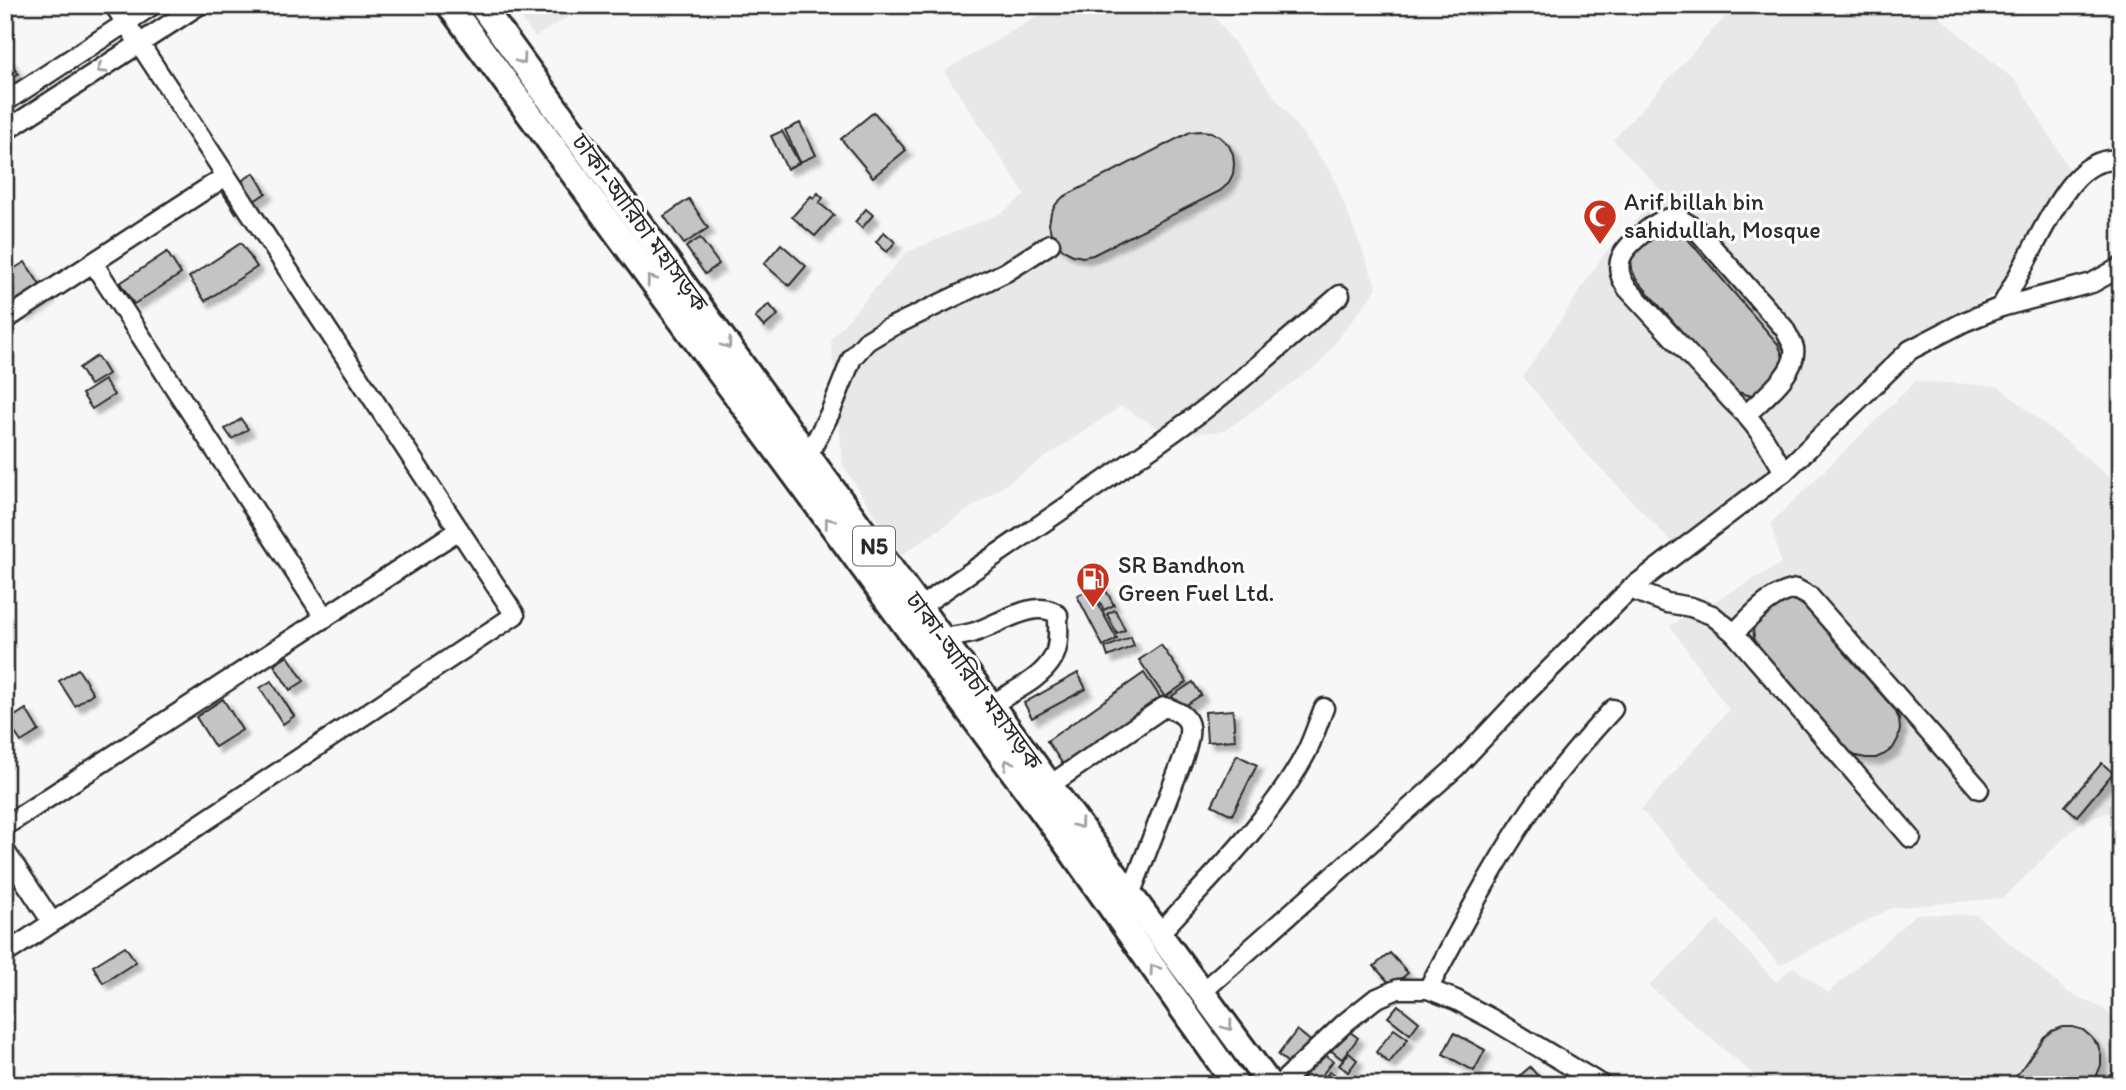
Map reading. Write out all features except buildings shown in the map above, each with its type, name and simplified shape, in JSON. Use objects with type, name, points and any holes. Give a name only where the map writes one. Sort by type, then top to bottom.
[{"type":"highway","name":"ঢাকা-আরিচা মহাসড়ক","points":[[449,5],[1065,842],[1236,1085]]},
{"type":"highway","name":"ঢাকা-আরিচা মহাসড়ক","points":[[481,5],[1270,1085]]},
{"type":"street","points":[[5,954],[515,615],[114,5]]},
{"type":"street","points":[[5,102],[153,5]]},
{"type":"street","points":[[5,131],[199,5]]},
{"type":"street","points":[[2001,307],[2065,190],[2101,162],[2121,160]]},
{"type":"street","points":[[5,320],[226,176]]},
{"type":"street","points":[[1747,414],[1786,375],[1793,363],[1794,348],[1784,328],[1697,230],[1672,218],[1659,222],[1632,242],[1622,254],[1619,276],[1636,298],[1747,414],[1766,438],[1784,472]]},
{"type":"street","points":[[808,456],[831,413],[852,358],[867,341],[1006,272],[1050,244]]},
{"type":"street","points":[[93,263],[324,618]]},
{"type":"street","points":[[1203,991],[1455,768],[1630,589],[1784,472],[1910,350],[1964,322],[2001,307],[2092,283],[2121,267]]},
{"type":"street","points":[[920,607],[1075,502],[1203,410],[1340,295]]},
{"type":"street","points":[[5,826],[459,530]]},
{"type":"street","points":[[1630,589],[1667,603],[1712,615],[1734,633],[1911,838]]},
{"type":"street","points":[[1734,633],[1770,599],[1782,592],[1796,589],[1809,596],[1979,789]]},
{"type":"street","points":[[942,638],[971,634],[1029,609],[1047,608],[1058,615],[1054,658],[1033,679],[991,705]]},
{"type":"street","points":[[1051,785],[1164,707],[1179,711],[1189,722],[1190,737],[1184,756],[1130,895]]},
{"type":"street","points":[[1158,934],[1232,854],[1276,800],[1306,753],[1324,708]]},
{"type":"street","points":[[1428,989],[1492,870],[1518,828],[1569,759],[1613,709]]},
{"type":"street","points":[[5,851],[52,922]]},
{"type":"street","points":[[1279,1085],[1346,1022],[1375,999],[1398,989],[1428,989],[1456,1000],[1602,1085]]},
{"type":"shaded area","points":[[510,5],[588,5],[535,37]]},
{"type":"shaded area","points":[[1057,5],[1206,5],[1332,173],[1377,288],[1319,364],[1224,431],[1172,436],[1121,406],[900,556],[843,465],[831,339],[907,252],[1002,213],[1025,195],[944,71]]},
{"type":"shaded area","points":[[1736,5],[1925,5],[2018,83],[2081,189],[2031,272],[1931,331],[1864,385],[1811,432],[1686,557],[1582,449],[1523,377],[1604,254],[1663,192],[1613,140]]},
{"type":"shaded area","points":[[1916,381],[1998,386],[2121,486],[2121,808],[2081,822],[2003,898],[1892,908],[1780,965],[1641,810],[1729,710],[1670,626],[1781,564],[1771,523]]},
{"type":"shaded area","points":[[1916,914],[1976,915],[2069,993],[2104,1009],[2121,1026],[2121,1085],[1766,1085],[1649,986],[1718,920],[1776,982],[1793,967],[1828,993]]},
{"type":"place","name":"Arif billah bin sahidullah, Mosque","points":[[1600,246]]},
{"type":"place","name":"SR Bandhon Green Fuel Ltd.","points":[[1093,609]]}]
